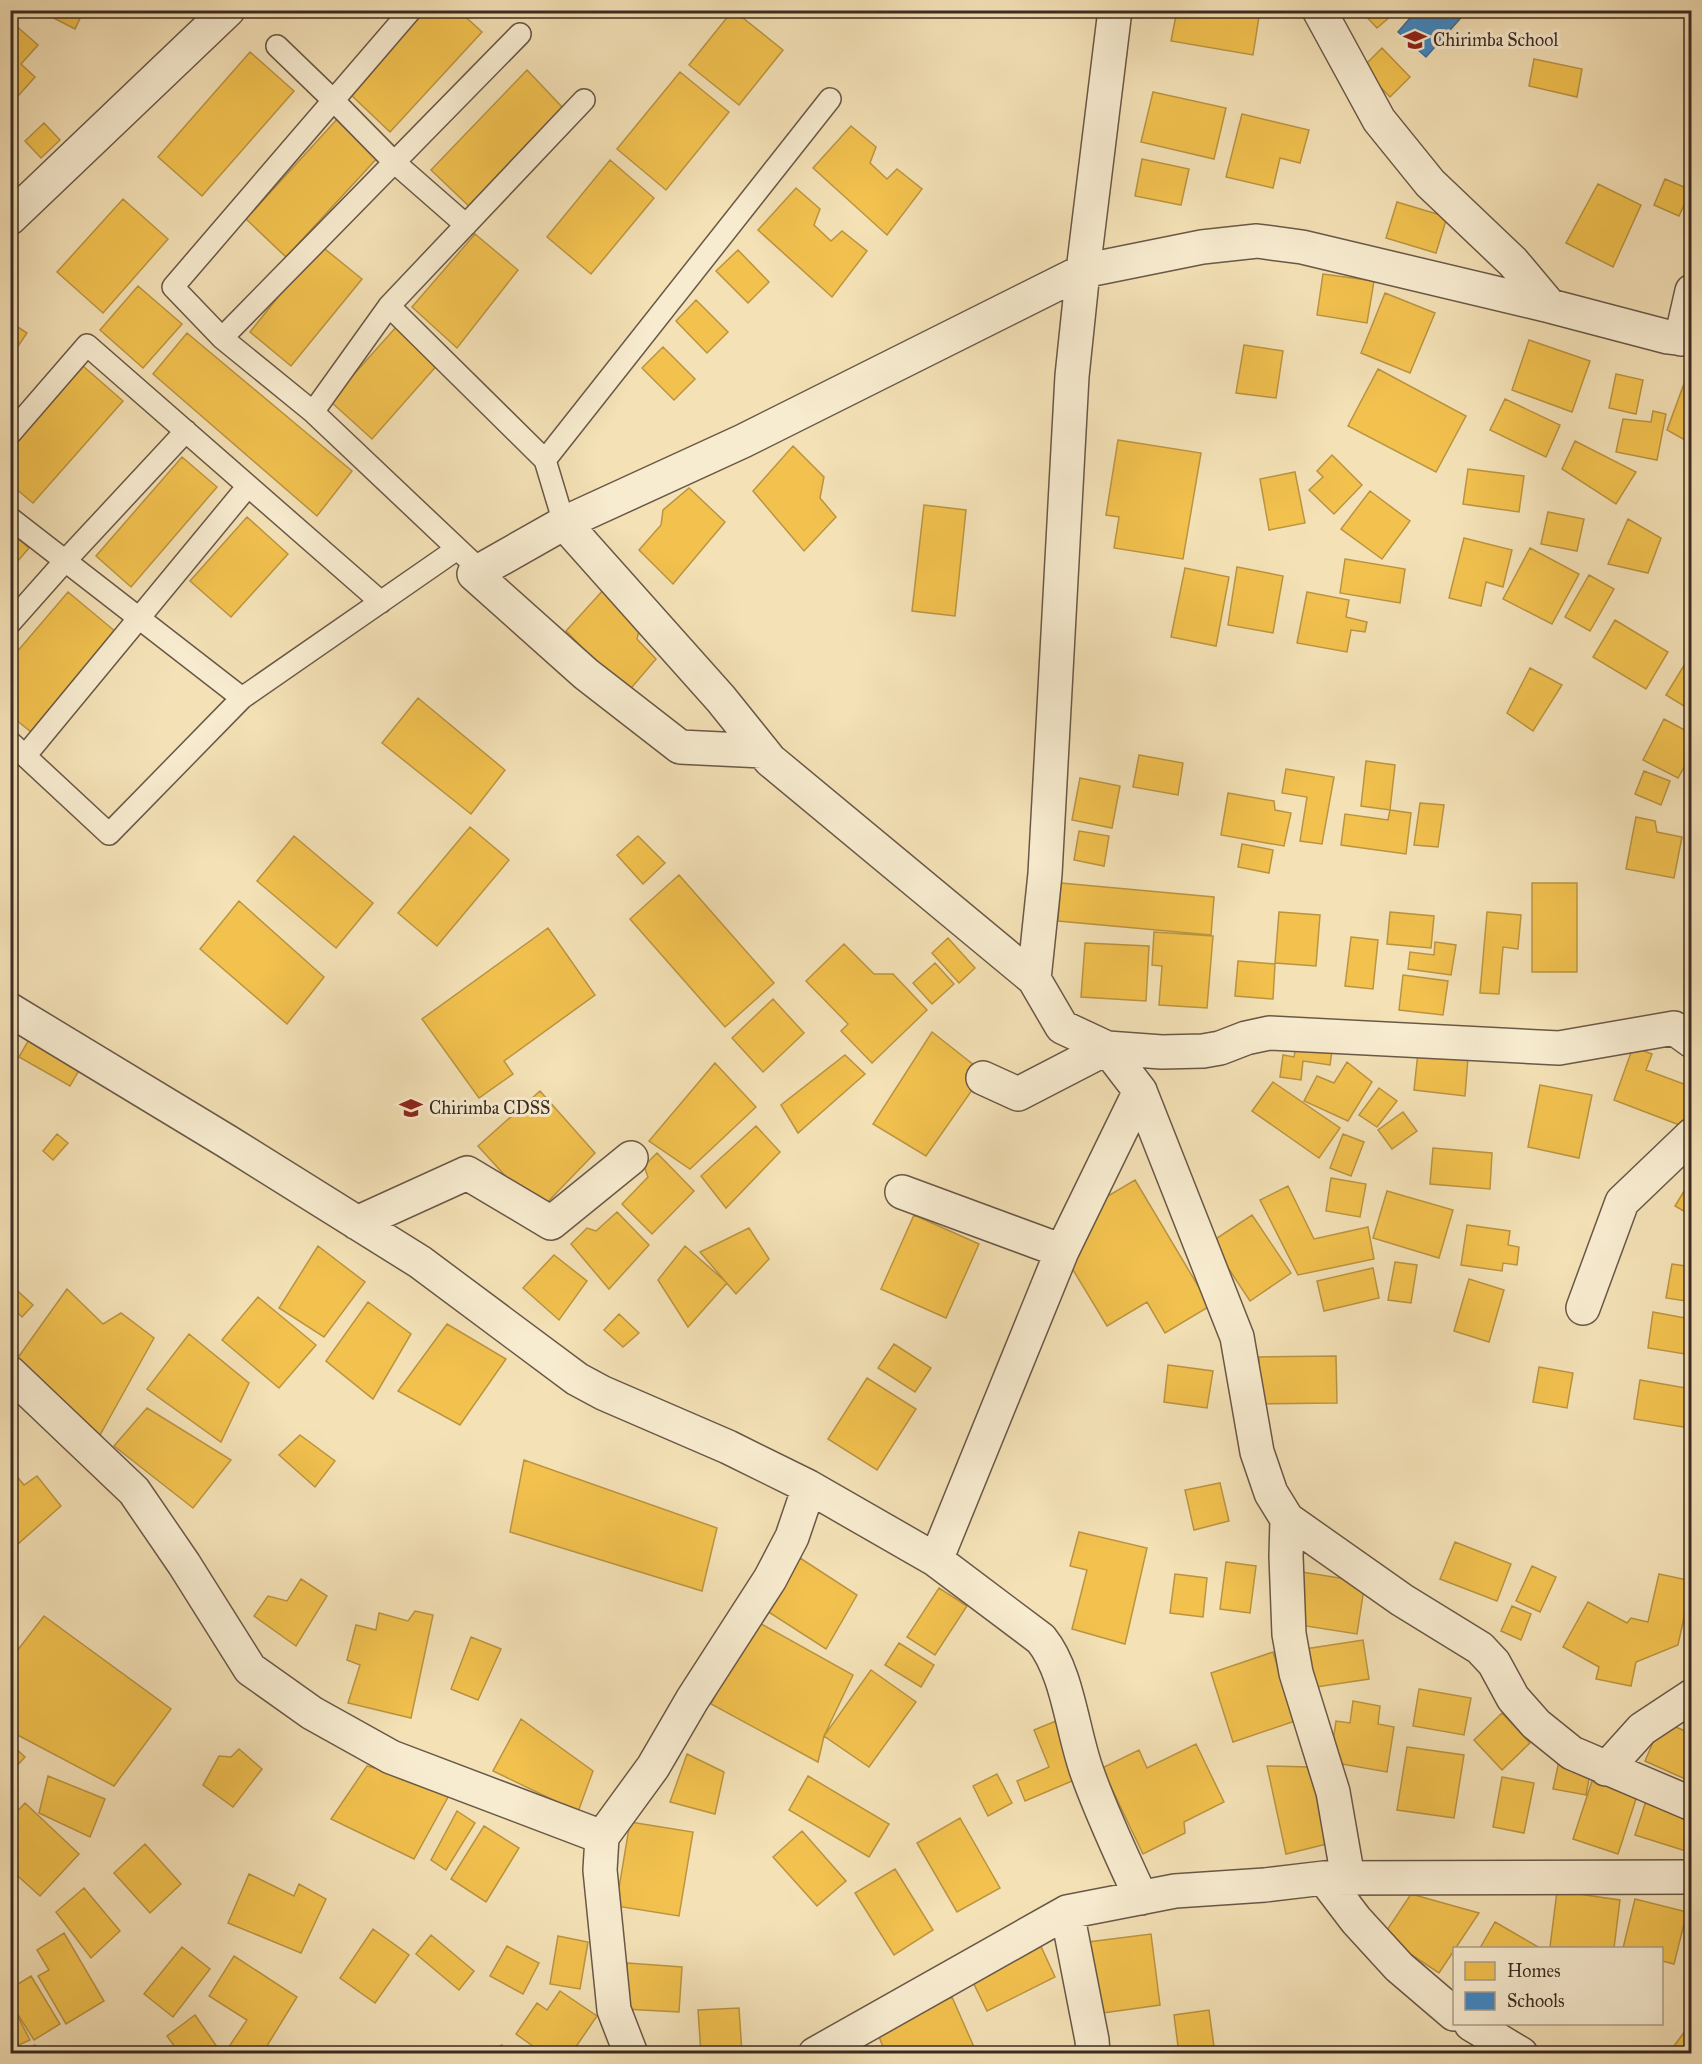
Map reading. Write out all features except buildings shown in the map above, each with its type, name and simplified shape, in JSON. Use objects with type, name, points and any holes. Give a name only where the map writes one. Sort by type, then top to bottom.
[{"type":"street","points":[[1034,979],[1045,874],[1072,376],[1115,10]]},
{"type":"street","points":[[1319,10],[1379,120],[1430,183],[1513,262],[1550,306]]},
{"type":"street","points":[[10,218],[220,14]]},
{"type":"street","points":[[763,751],[680,747],[586,674],[474,574],[469,560],[564,523],[743,441],[1083,271],[1202,247],[1257,241],[1309,248],[1550,306],[1683,343],[1692,291]]},
{"type":"street","points":[[564,523],[779,767],[1034,979],[1062,1027],[1107,1048],[1162,1052],[1203,1051],[1269,1033],[1559,1048],[1674,1028],[1692,1041]]},
{"type":"street","points":[[10,1010],[420,1262],[577,1379],[603,1394],[728,1447],[809,1487],[936,1560],[1041,1639],[1051,1651],[1058,1670],[1092,1786],[1141,1898]]},
{"type":"street","points":[[983,1078],[1018,1094],[1107,1048]]},
{"type":"street","points":[[1107,1048],[1140,1091],[1237,1338],[1257,1452],[1271,1493],[1287,1519],[1402,1600],[1479,1648],[1494,1663],[1513,1698],[1536,1724],[1572,1753],[1692,1804]]},
{"type":"street","points":[[936,1560],[1062,1251],[1140,1091]]},
{"type":"street","points":[[1583,1308],[1622,1202],[1692,1135]]},
{"type":"street","points":[[357,1222],[466,1173],[550,1223],[631,1158]]},
{"type":"street","points":[[902,1192],[1062,1251]]},
{"type":"street","points":[[10,1373],[134,1491],[184,1564],[250,1669],[312,1713],[392,1757],[602,1837]]},
{"type":"street","points":[[631,2054],[614,2010],[600,1870],[602,1837],[653,1767],[692,1700],[770,1579],[792,1536],[809,1487]]},
{"type":"street","points":[[1287,1519],[1287,1607],[1291,1644],[1296,1673],[1333,1792],[1336,1878],[1356,1920],[1399,1967],[1453,2012]]},
{"type":"street","points":[[1606,1769],[1642,1729],[1692,1695]]},
{"type":"street","points":[[815,2054],[1067,1912],[1175,1891],[1336,1878],[1692,1877]]},
{"type":"street","points":[[1067,1912],[1093,2054]]},
{"type":"street","points":[[1483,2038],[1521,2054]]},
{"type":"lane","points":[[248,486],[139,616],[18,749],[109,834],[242,698],[381,602],[469,560],[313,412],[222,338],[173,287],[411,10]]},
{"type":"lane","points":[[222,338],[520,34]]},
{"type":"lane","points":[[277,46],[394,162],[466,225]]},
{"type":"lane","points":[[545,460],[830,99]]},
{"type":"lane","points":[[313,412],[389,306],[584,100]]},
{"type":"lane","points":[[389,306],[545,460],[564,523]]},
{"type":"lane","points":[[10,434],[87,345],[381,602]]},
{"type":"lane","points":[[10,623],[186,431]]},
{"type":"lane","points":[[10,518],[242,698]]},
{"type":"place","name":"Chirimba School","points":[[1415,40]]},
{"type":"place","name":"Chirimba CDSS","points":[[411,1108]]}]
